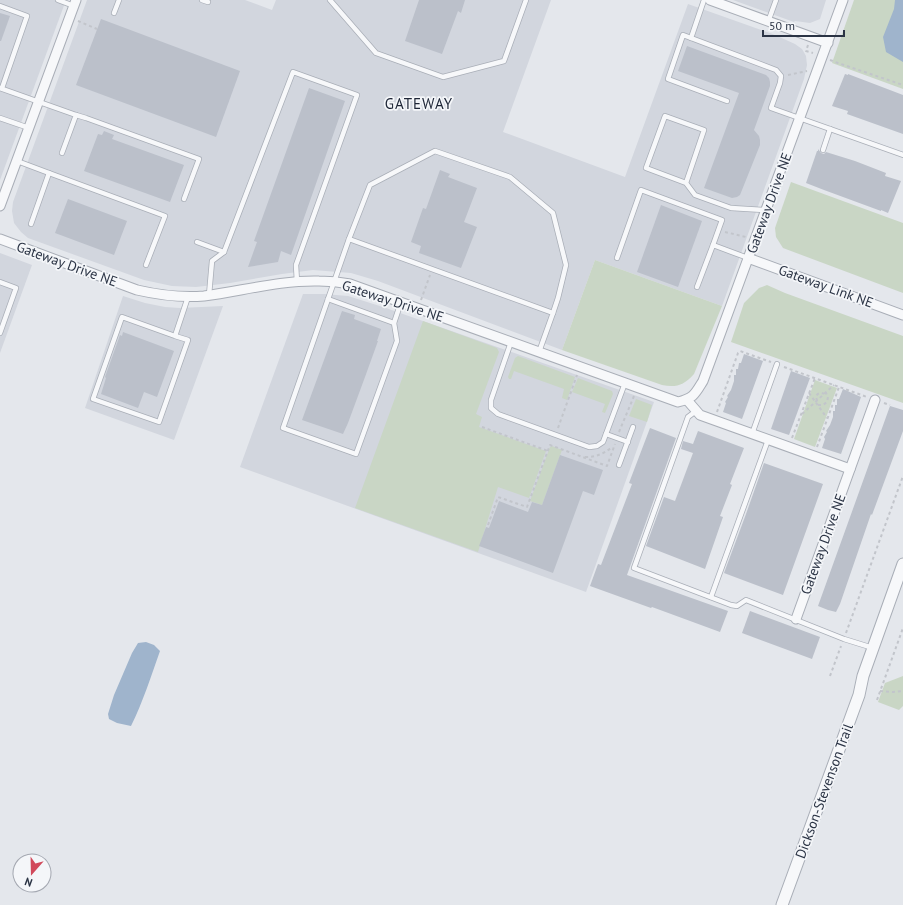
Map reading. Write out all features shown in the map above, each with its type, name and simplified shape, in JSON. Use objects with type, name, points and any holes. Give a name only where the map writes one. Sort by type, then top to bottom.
[{"type":"street","points":[[710,0],[828,43]]},
{"type":"street","name":"Gateway Drive NE","points":[[0,239],[137,290],[158,294],[188,296],[210,295],[286,283],[318,280],[350,284],[678,402],[686,400],[694,396],[703,381],[843,0]]},
{"type":"street","points":[[0,206],[2,192],[17,161],[75,3]]},
{"type":"street","name":"Gateway Link NE","points":[[748,258],[903,315]]},
{"type":"street","points":[[686,400],[700,415],[850,469]]},
{"type":"street","name":"Gateway Drive NE","points":[[796,619],[875,400]]},
{"type":"street","name":"Dickson-Stevenson Trail","points":[[782,905],[859,695],[863,676],[903,564]]},
{"type":"lane","points":[[58,0],[75,3]]},
{"type":"lane","points":[[114,13],[119,0]]},
{"type":"lane","points":[[202,0],[208,2]]},
{"type":"lane","points":[[330,0],[376,53],[443,77],[504,62],[526,0]]},
{"type":"lane","points":[[691,38],[704,0]]},
{"type":"lane","points":[[768,22],[776,0]]},
{"type":"lane","points":[[0,6],[27,16],[1,88],[199,159],[184,199]]},
{"type":"lane","points":[[727,101],[668,79],[683,35],[776,70],[781,76],[771,108],[903,155]]},
{"type":"lane","points":[[210,295],[212,261],[224,252],[293,72],[357,95],[296,265],[296,282]]},
{"type":"lane","points":[[62,153],[76,115]]},
{"type":"lane","points":[[686,183],[704,130],[665,116],[646,168],[686,183],[695,195],[731,208],[766,210]]},
{"type":"lane","points":[[0,118],[29,128]]},
{"type":"lane","points":[[823,150],[830,129]]},
{"type":"lane","points":[[401,302],[394,323],[397,342],[356,454],[283,428],[349,239],[370,185],[436,151],[510,177],[553,212],[566,265],[554,313],[539,352]]},
{"type":"lane","points":[[17,161],[165,216],[146,265]]},
{"type":"lane","points":[[31,224],[49,173]]},
{"type":"lane","points":[[617,258],[641,190],[722,220],[698,287]]},
{"type":"lane","points":[[349,239],[554,313]]},
{"type":"lane","points":[[197,242],[224,252]]},
{"type":"lane","points":[[713,245],[748,258]]},
{"type":"lane","points":[[0,282],[16,288],[0,333]]},
{"type":"lane","points":[[175,336],[188,296]]},
{"type":"lane","points":[[328,299],[394,323]]},
{"type":"lane","points":[[122,317],[175,336],[188,340],[158,422],[93,399],[122,317]]},
{"type":"lane","points":[[511,342],[491,400],[491,408],[498,414],[589,447],[597,446],[603,442],[625,383]]},
{"type":"lane","points":[[752,434],[777,364]]},
{"type":"lane","points":[[696,411],[688,417],[634,568],[731,605],[737,606],[746,600],[844,639],[873,648]]},
{"type":"lane","points":[[619,465],[633,427]]},
{"type":"lane","points":[[606,434],[628,442]]},
{"type":"lane","points":[[711,597],[768,440]]},
{"type":"path","points":[[69,18],[97,29]]},
{"type":"path","points":[[831,60],[903,85]]},
{"type":"path","points":[[781,76],[808,71]]},
{"type":"path","points":[[718,229],[747,238]]},
{"type":"path","points":[[418,308],[432,269]]},
{"type":"path","points":[[714,420],[740,351],[890,405]]},
{"type":"path","points":[[488,525],[498,497],[528,507],[550,445],[552,445],[556,435],[580,366]]},
{"type":"path","points":[[792,439],[815,378]]},
{"type":"path","points":[[801,415],[816,402],[816,396],[818,394],[825,393],[834,385]]},
{"type":"path","points":[[552,445],[607,466],[637,387]]},
{"type":"path","points":[[816,448],[839,387]]},
{"type":"path","points":[[809,393],[827,418]]},
{"type":"path","points":[[816,402],[823,405],[827,402],[828,397],[825,393]]},
{"type":"path","points":[[482,427],[548,451]]},
{"type":"path","points":[[830,676],[903,476]]},
{"type":"path","points":[[877,700],[903,628]]},
{"type":"path","points":[[880,691],[903,691]]},
{"type":"shaded area","points":[[0,0],[66,0],[0,180]]},
{"type":"shaded area","points":[[87,0],[245,0],[272,10],[276,0],[551,0],[503,132],[625,177],[688,4],[775,35],[795,44],[802,49],[806,56],[807,65],[804,79],[722,306],[595,260],[562,350],[378,281],[351,273],[313,270],[196,287],[172,286],[144,280],[28,238],[14,223],[12,211],[13,202]]},
{"type":"shaded area","points":[[733,0],[826,0],[820,19],[810,23],[794,22]]},
{"type":"shaded area","points":[[0,253],[32,265],[0,353]]},
{"type":"shaded area","points":[[303,294],[348,296],[654,402],[586,592],[240,467]]},
{"type":"shaded area","points":[[123,296],[165,307],[180,308],[223,306],[174,440],[85,408]]},
{"type":"green space","points":[[854,0],[903,0],[903,89],[832,63]]},
{"type":"green space","points":[[791,182],[903,223],[903,293],[783,248],[776,237],[775,228]]},
{"type":"green space","points":[[595,260],[722,306],[694,374],[687,381],[676,386],[662,385],[562,350]]},
{"type":"green space","points":[[767,285],[903,336],[903,403],[731,342],[744,303],[759,288]]},
{"type":"green space","points":[[423,321],[497,348],[499,352],[476,414],[482,417],[479,427],[546,451],[529,498],[498,487],[478,552],[355,508]]},
{"type":"green space","points":[[518,356],[575,377],[567,400],[562,398],[564,389],[514,371],[511,379],[509,379],[508,377],[515,358]]},
{"type":"green space","points":[[578,378],[612,391],[613,394],[605,413],[602,412],[605,404],[572,392]]},
{"type":"green space","points":[[815,380],[837,388],[815,447],[794,439]]},
{"type":"green space","points":[[636,399],[652,405],[647,422],[629,416]]},
{"type":"green space","points":[[552,446],[562,450],[542,505],[530,501],[550,447]]},
{"type":"green space","points":[[903,676],[903,706],[899,710],[878,702],[885,683]]},
{"type":"water","points":[[895,0],[903,0],[903,62],[886,52],[883,37],[894,9]]},
{"type":"water","points":[[146,642],[154,645],[160,651],[150,679],[131,726],[117,723],[109,719],[108,714],[114,695],[132,653],[138,643]]},
{"type":"building","points":[[419,0],[465,0],[461,13],[458,11],[442,54],[405,41]]},
{"type":"building","points":[[0,13],[10,16],[1,41],[0,41]]},
{"type":"building","points":[[101,19],[240,71],[216,137],[76,85]]},
{"type":"building","points":[[687,46],[766,75],[769,78],[770,86],[754,130],[759,136],[760,145],[740,195],[737,197],[732,198],[704,188],[739,93],[678,71]]},
{"type":"building","points":[[845,74],[903,95],[903,134],[847,114],[848,111],[832,106]]},
{"type":"building","points":[[309,88],[345,101],[291,255],[281,251],[278,262],[248,267],[257,242],[254,241]]},
{"type":"building","points":[[104,131],[114,135],[112,139],[184,165],[170,202],[84,171],[98,134],[102,135]]},
{"type":"building","points":[[818,149],[821,153],[824,154],[826,152],[855,161],[886,173],[885,176],[901,181],[888,213],[806,183]]},
{"type":"building","points":[[440,170],[450,174],[448,177],[477,188],[464,222],[477,227],[461,268],[419,253],[421,246],[411,242],[423,208],[426,209]]},
{"type":"building","points":[[68,199],[127,221],[114,255],[55,233]]},
{"type":"building","points":[[661,205],[702,221],[678,287],[637,272]]},
{"type":"building","points":[[342,311],[355,315],[354,319],[381,329],[365,377],[343,434],[302,420]]},
{"type":"building","points":[[123,332],[174,351],[157,397],[144,392],[138,408],[101,394],[106,378],[105,377],[120,335],[122,336]]},
{"type":"building","points":[[744,354],[763,361],[742,419],[723,412],[725,402],[728,397],[727,396],[734,381],[734,375],[736,375],[736,369],[738,369],[739,363],[741,363]]},
{"type":"building","points":[[791,371],[810,378],[789,435],[771,429]]},
{"type":"building","points":[[843,389],[861,397],[841,454],[822,448],[825,439],[824,437],[827,432],[826,431],[833,417],[833,411],[835,411],[835,405],[837,405],[837,399],[839,399]]},
{"type":"building","points":[[890,406],[903,410],[903,431],[872,515],[871,514],[840,604],[836,612],[828,610],[818,606]]},
{"type":"building","points":[[650,428],[676,438],[627,575],[728,611],[720,632],[590,586],[598,564],[601,565],[632,484],[629,483]]},
{"type":"building","points":[[698,431],[744,448],[730,484],[732,485],[720,516],[723,517],[705,569],[646,546],[664,497],[675,501],[693,453],[681,449],[683,441],[693,444]]},
{"type":"building","points":[[560,455],[603,470],[594,495],[583,491],[553,573],[479,546],[486,527],[489,528],[499,501],[528,512],[532,502],[542,505]]},
{"type":"building","points":[[764,463],[823,484],[783,595],[724,573]]},
{"type":"building","points":[[750,611],[820,637],[812,659],[742,633]]},
{"type":"district","name":"GATEWAY","points":[[419,104]]}]
